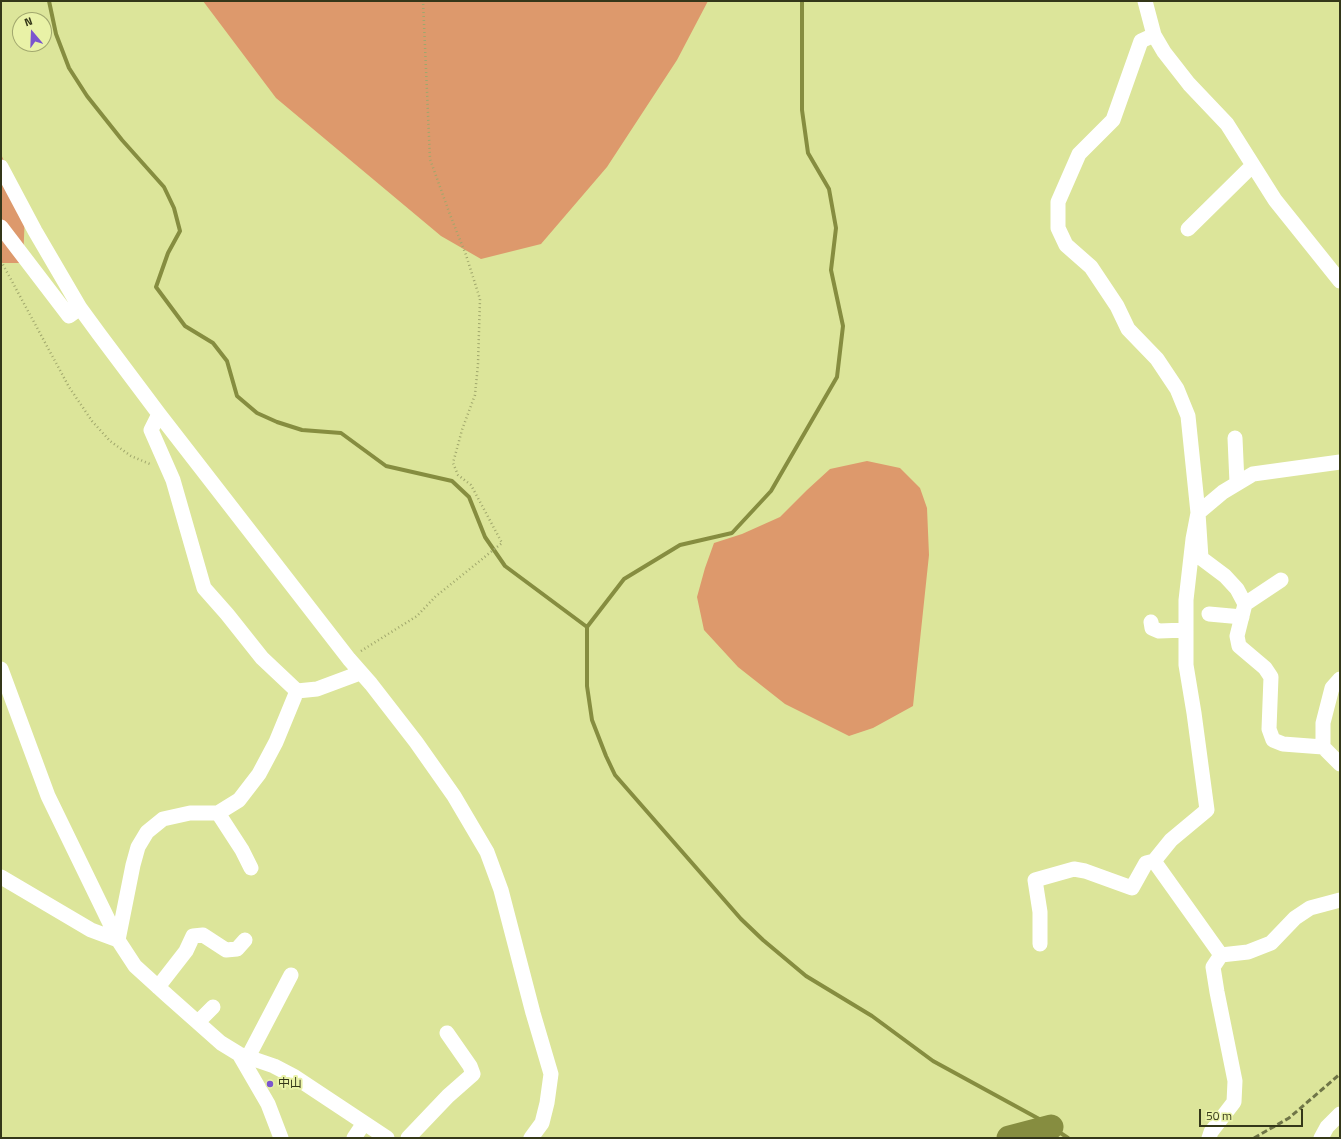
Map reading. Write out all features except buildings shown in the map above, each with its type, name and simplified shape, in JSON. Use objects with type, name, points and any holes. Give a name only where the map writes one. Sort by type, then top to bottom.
[{"type":"street","points":[[1145,1],[1154,35],[1164,52],[1185,79],[1227,124],[1275,200],[1340,281]]},
{"type":"street","points":[[1154,35],[1141,41],[1113,120],[1079,154],[1058,202],[1058,228],[1066,245],[1091,267],[1117,306],[1128,329],[1157,359],[1177,389],[1188,416],[1201,558],[1225,576],[1237,589],[1243,611],[1237,636],[1239,646],[1264,668],[1271,677],[1269,729],[1273,740],[1283,744],[1323,747],[1340,764]]},
{"type":"street","points":[[1188,229],[1253,165]]},
{"type":"street","points":[[1,167],[35,231],[80,308],[159,414],[349,659],[371,684],[416,742],[454,796],[487,852],[501,890],[533,1013],[551,1074],[547,1103],[542,1123],[531,1138]]},
{"type":"street","points":[[1,227],[69,316],[80,308]]},
{"type":"street","points":[[159,414],[151,430],[173,480],[204,588],[262,658],[297,692]]},
{"type":"street","points":[[1236,438],[1237,483]]},
{"type":"street","points":[[1040,944],[1040,912],[1035,880],[1074,869],[1085,871],[1132,888],[1146,863],[1154,861],[1172,840],[1207,810],[1186,665],[1186,600],[1193,539],[1198,513],[1223,492],[1253,474],[1340,462]]},
{"type":"street","points":[[1209,614],[1243,611],[1281,580]]},
{"type":"street","points":[[1151,622],[1152,628],[1159,631],[1186,630]]},
{"type":"street","points":[[1,669],[48,796],[118,940],[135,966],[221,1043],[244,1056],[274,1066],[295,1077],[387,1138]]},
{"type":"street","points":[[297,692],[316,689],[360,673]]},
{"type":"street","points":[[1323,747],[1323,723],[1332,688],[1340,679]]},
{"type":"street","points":[[118,940],[133,865],[138,847],[147,832],[163,819],[190,813],[218,812],[239,800],[259,774],[276,742],[297,692]]},
{"type":"street","points":[[218,812],[242,850],[251,868]]},
{"type":"street","points":[[1154,861],[1221,955]]},
{"type":"street","points":[[1,877],[91,930],[118,940]]},
{"type":"street","points":[[1209,1138],[1211,1132],[1234,1102],[1235,1081],[1213,967],[1221,955],[1248,952],[1271,943],[1295,918],[1310,908],[1340,900]]},
{"type":"street","points":[[158,987],[186,951],[190,932],[203,935],[226,950],[237,949],[246,940]]},
{"type":"street","points":[[244,1056],[291,974]]},
{"type":"street","points":[[198,1022],[213,1007]]},
{"type":"street","points":[[408,1138],[448,1096],[473,1074],[470,1066],[447,1032]]},
{"type":"street","points":[[244,1056],[268,1104],[281,1138]]},
{"type":"street","points":[[1321,1138],[1327,1127],[1340,1114]]},
{"type":"street","points":[[354,1138],[364,1123]]},
{"type":"path","points":[[349,659],[417,616],[436,597],[502,543],[471,485],[458,475],[453,463],[462,430],[475,395],[478,364],[480,299],[466,255],[430,159],[423,1]]},
{"type":"path","points":[[1,261],[69,387],[92,421],[110,441],[131,456],[152,465]]},
{"type":"shaded area","points":[[203,1],[708,1],[677,60],[607,167],[541,244],[481,259],[441,236],[276,98]]},
{"type":"shaded area","points":[[1,154],[25,212],[23,263],[1,263]]},
{"type":"shaded area","points":[[867,461],[900,468],[920,488],[927,508],[929,555],[913,706],[873,728],[849,736],[785,704],[738,667],[704,630],[697,597],[714,543],[742,534],[780,517],[830,469]]},
{"type":"waterway","points":[[49,1],[56,34],[69,68],[87,96],[122,140],[164,187],[174,208],[180,231],[168,253],[156,287],[185,326],[213,343],[227,361],[237,396],[257,413],[277,422],[302,430],[341,433],[386,466],[452,481],[469,497],[485,537],[505,566],[587,627]]},
{"type":"waterway","points":[[802,1],[802,110],[808,153],[829,189],[836,228],[831,270],[843,326],[837,377],[771,491],[732,533],[680,545],[624,579],[587,627],[587,686],[592,720],[615,775],[741,919],[763,940],[806,976],[872,1016],[933,1061],[1041,1120],[1068,1138]]},
{"type":"waterway","points":[[1009,1138],[1051,1127]]},
{"type":"railway","points":[[1254,1138],[1289,1118],[1340,1074]]},
{"type":"place","name":"中山","points":[[270,1084]]}]
